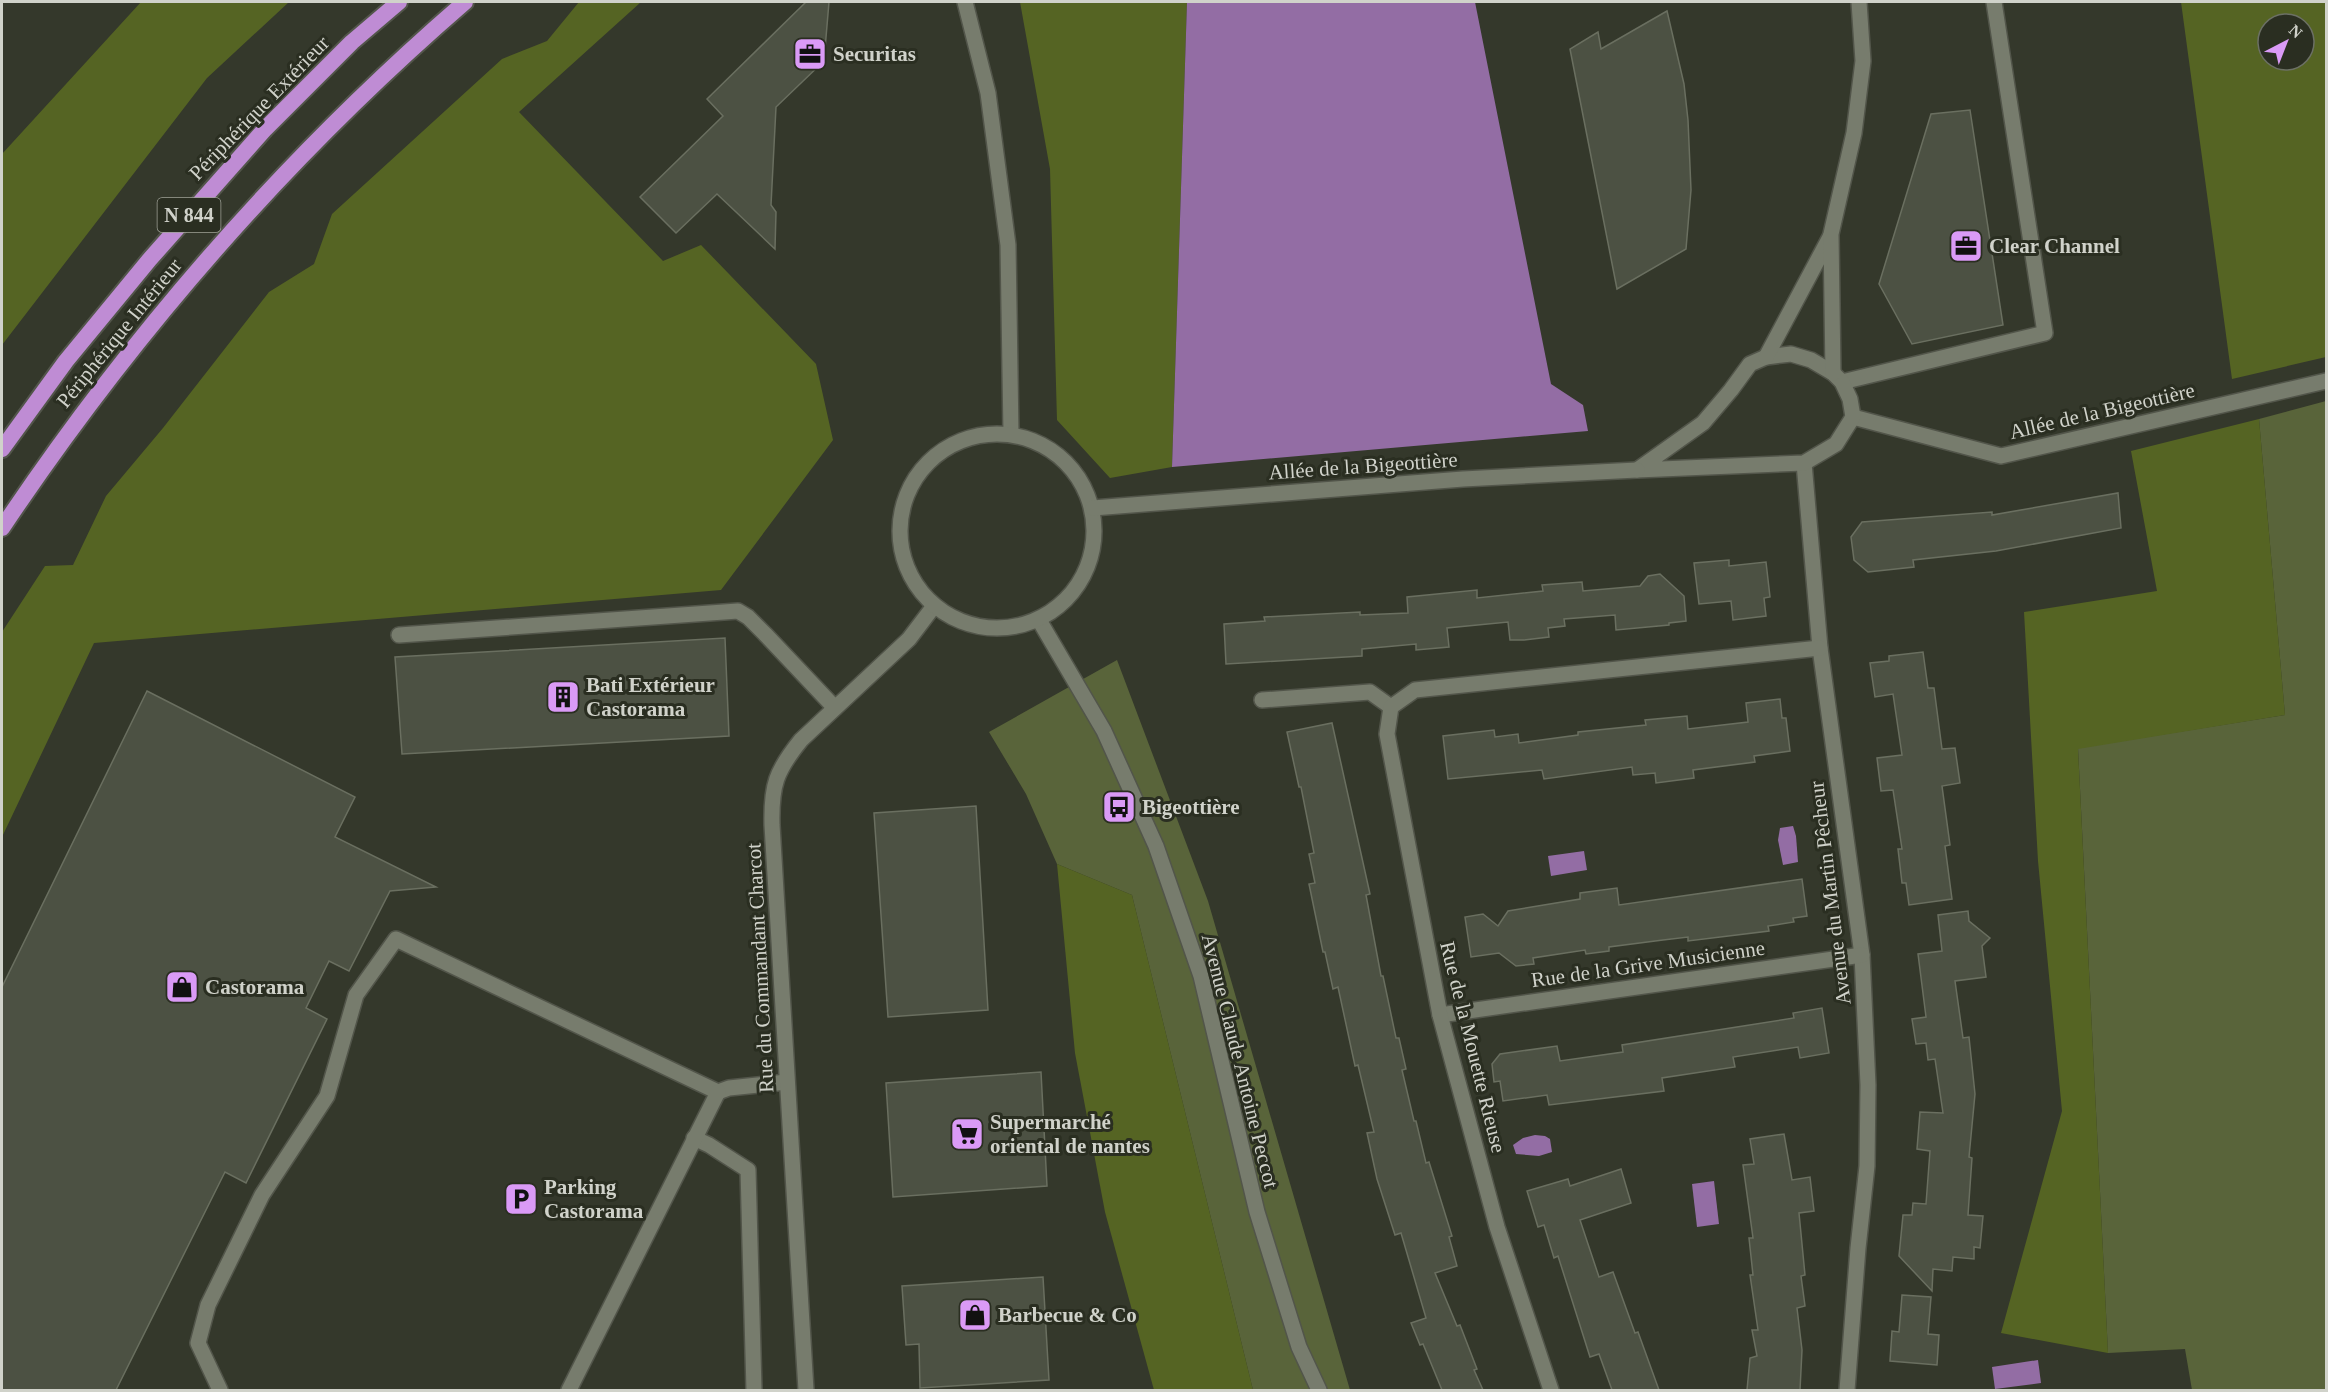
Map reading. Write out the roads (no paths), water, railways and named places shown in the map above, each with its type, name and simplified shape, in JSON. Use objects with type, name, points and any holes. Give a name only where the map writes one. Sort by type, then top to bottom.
[{"type":"highway","name":"Périphérique Extérieur","points":[[2,449],[66,361],[150,259],[257,138],[352,42],[399,2]]},
{"type":"highway","name":"Périphérique Intérieur","points":[[2,528],[72,427],[120,365],[241,221],[385,75],[465,2]]},
{"type":"street","points":[[965,2],[987,93],[1008,245],[1011,434]]},
{"type":"street","points":[[1766,357],[1831,234],[1854,133],[1862,71],[1859,2]]},
{"type":"street","points":[[1837,377],[2045,333],[1994,2]]},
{"type":"street","points":[[1831,234],[1837,377]]},
{"type":"street","points":[[1637,470],[1703,423],[1750,364],[1766,357],[1791,354],[1811,360],[1837,377],[1850,399],[1853,417],[1836,444],[1804,463]]},
{"type":"street","name":"Allée de la Bigeottière","points":[[1853,417],[2001,456],[2326,381]]},
{"type":"street","points":[[1011,434],[1039,442],[1063,458],[1082,481],[1093,508],[1095,542],[1086,574],[1067,601],[1039,620],[1013,628],[985,628],[958,621],[934,606],[911,578],[900,544],[902,508],[916,475],[942,449],[975,435],[1011,434]]},
{"type":"street","name":"Allée de la Bigeottière","points":[[1093,508],[1463,479],[1804,463]]},
{"type":"street","name":"Avenue du Martin Pêcheur","points":[[1804,463],[1820,648],[1862,955],[1868,1085],[1868,1166],[1858,1248],[1847,1390]]},
{"type":"street","name":"Rue du Commandant Charcot","points":[[806,1390],[772,825],[774,783],[787,757],[801,740],[909,639],[934,606]]},
{"type":"street","points":[[399,635],[738,611],[748,617],[765,634],[835,708]]},
{"type":"street","name":"Avenue Claude Antoine Peccot","points":[[1039,620],[1104,731],[1156,846],[1201,976],[1257,1212],[1299,1347],[1319,1390]]},
{"type":"street","points":[[1262,700],[1370,692],[1391,707],[1415,690],[1820,648]]},
{"type":"street","name":"Rue de la Mouette Rieuse","points":[[1391,707],[1387,734],[1440,1015],[1497,1227],[1551,1390]]},
{"type":"street","points":[[222,1389],[198,1343],[208,1305],[261,1195],[327,1096],[356,995],[396,939],[717,1092],[729,1088],[787,1082]]},
{"type":"street","name":"Rue de la Grive Musicienne","points":[[1440,1015],[1862,955]]},
{"type":"street","points":[[569,1390],[717,1092]]},
{"type":"street","points":[[694,1138],[709,1144],[748,1170],[754,1390]]},
{"type":"place","name":"Securitas","points":[[810,54]]},
{"type":"place","name":"Clear Channel","points":[[1966,246]]},
{"type":"place","name":"Bati Extérieur Castorama","points":[[563,697]]},
{"type":"place","name":"Bigeottière","points":[[1119,807]]},
{"type":"place","name":"Castorama","points":[[182,987]]},
{"type":"place","name":"Supermarché oriental de nantes","points":[[967,1134]]},
{"type":"place","name":"Parking Castorama","points":[[521,1199]]},
{"type":"place","name":"Barbecue & Co","points":[[975,1315]]}]
